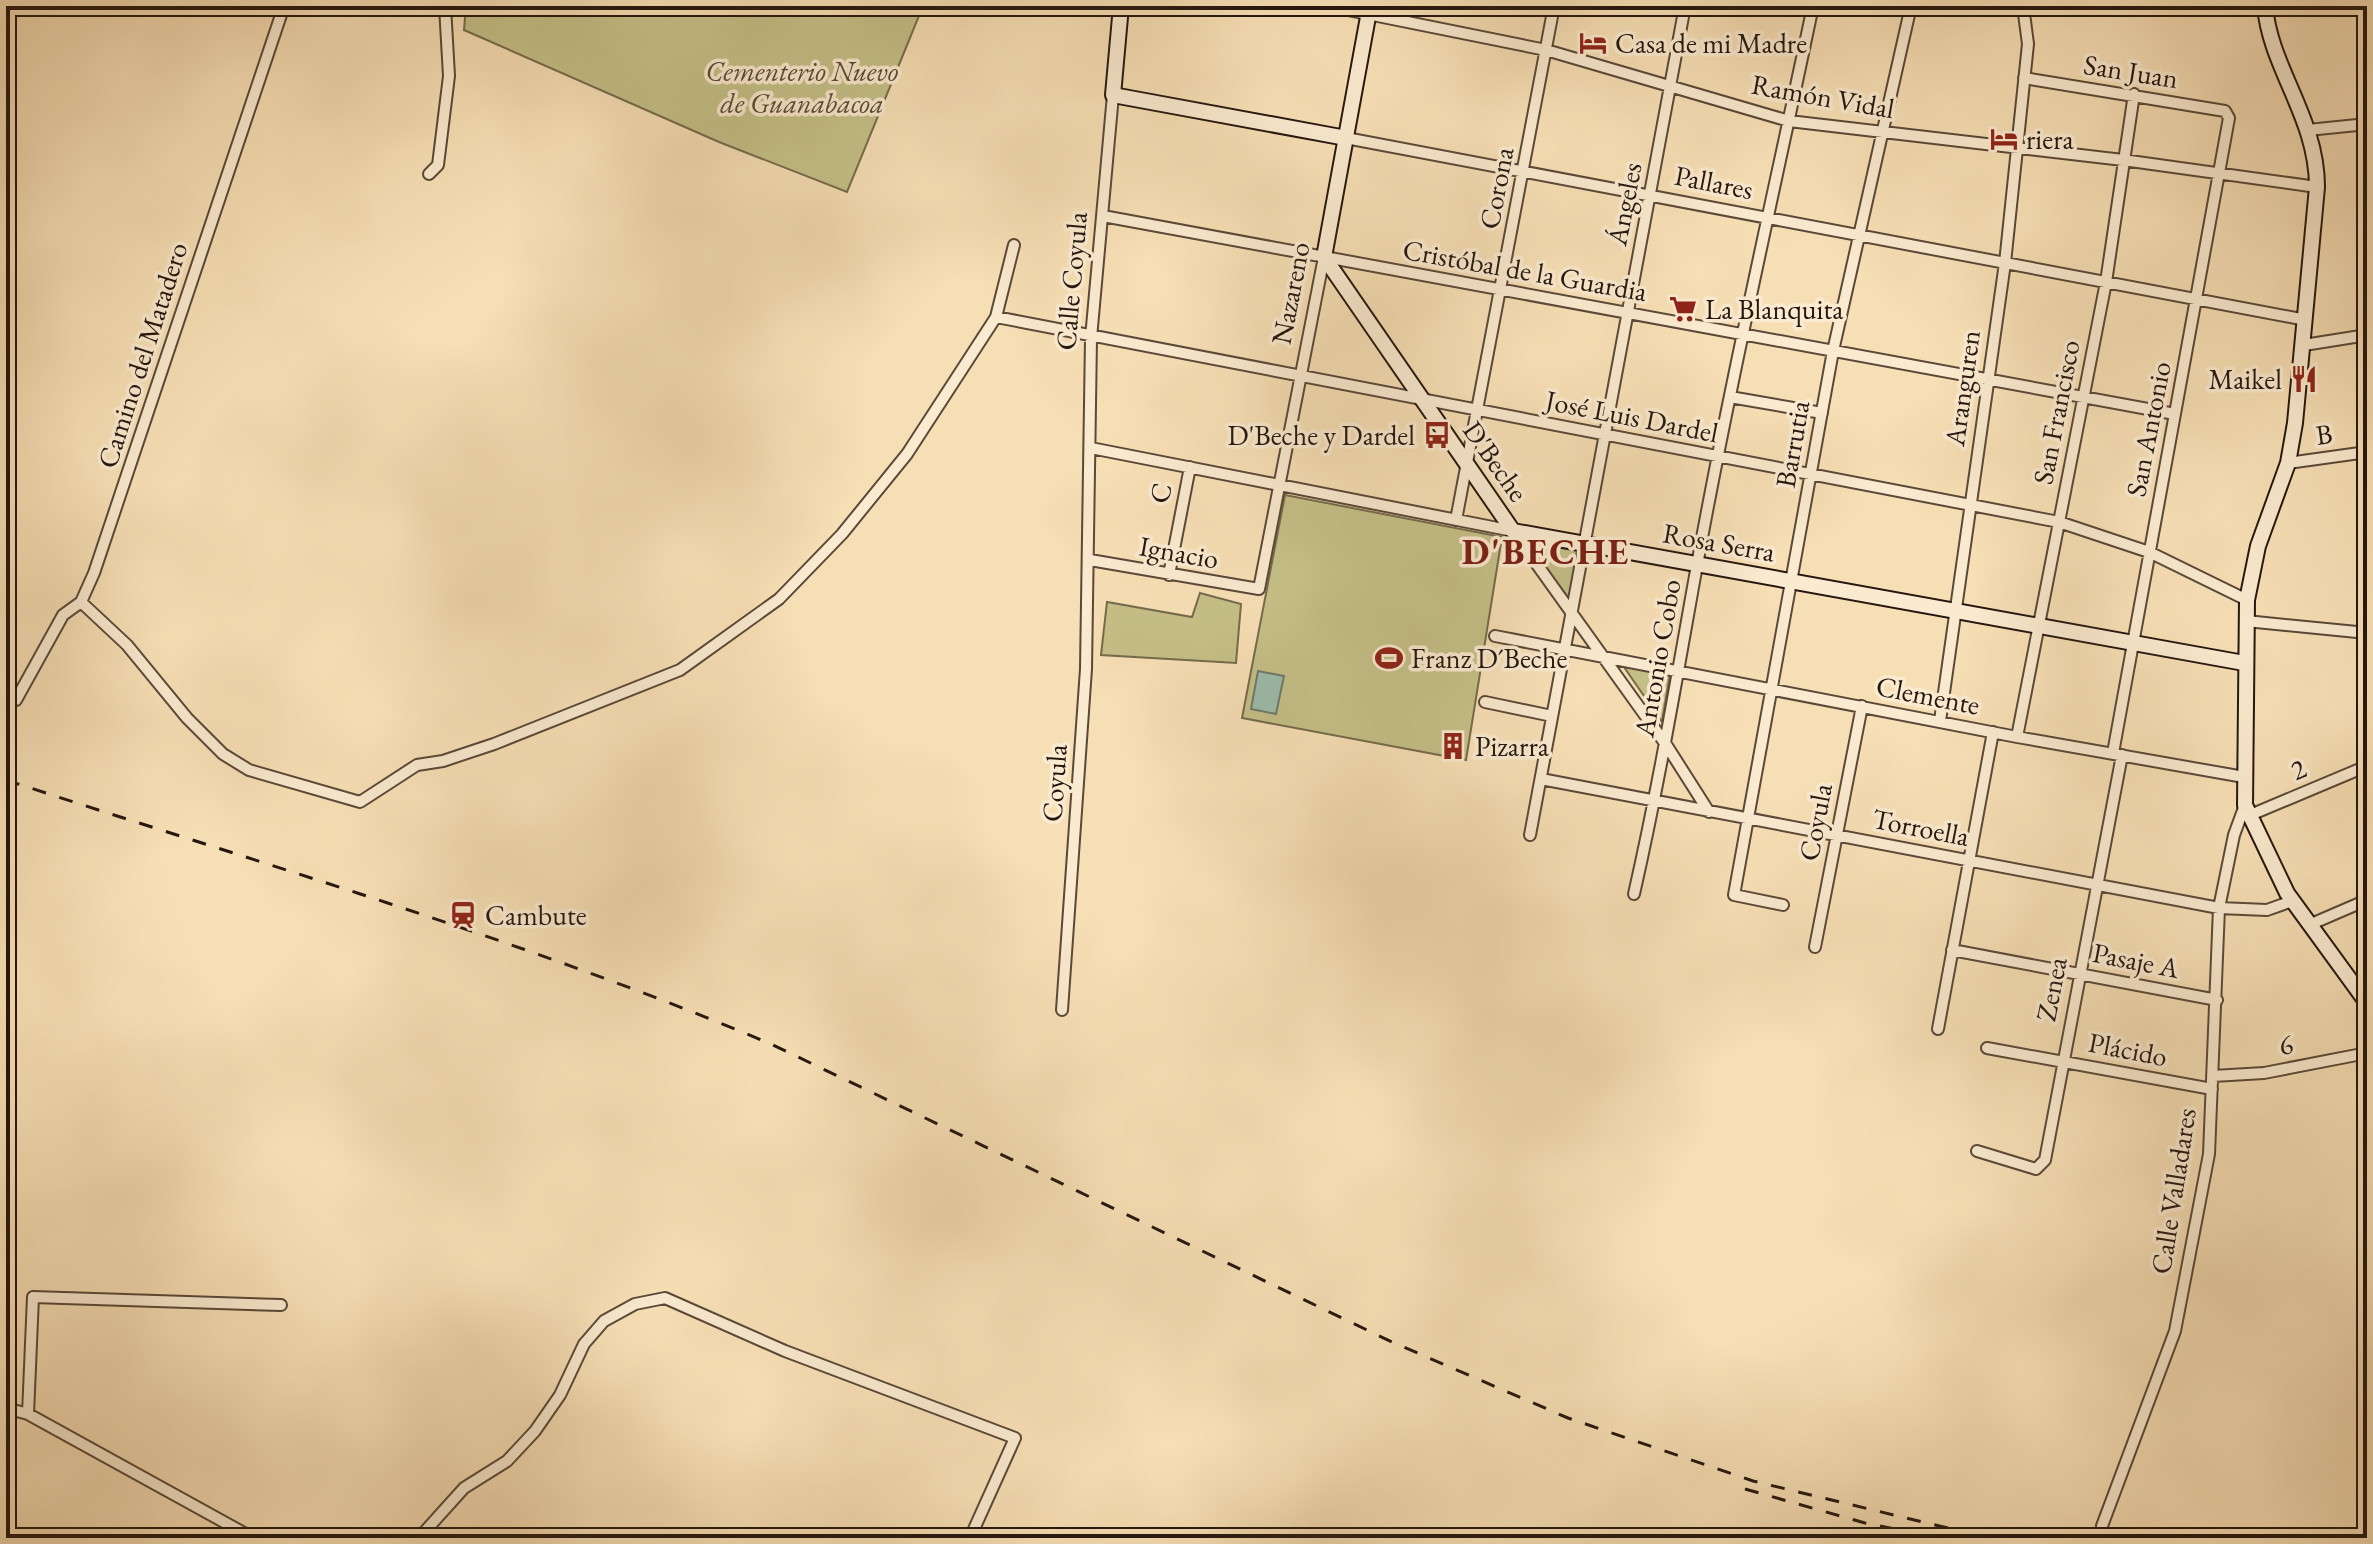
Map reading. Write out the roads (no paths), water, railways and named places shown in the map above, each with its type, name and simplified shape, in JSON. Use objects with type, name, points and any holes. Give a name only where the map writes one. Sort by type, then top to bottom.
[{"type":"street","name":"Camino del Matadero","points":[[16,700],[63,615],[81,602],[116,514],[209,223],[284,6]]},
{"type":"street","points":[[429,174],[438,165],[449,76],[445,6]]},
{"type":"street","name":"Calle Coyula","points":[[1090,560],[1091,338],[1121,6]]},
{"type":"street","name":"Ramón Vidal","points":[[1328,6],[1370,9],[1546,50],[1789,121],[2016,146],[2317,187]]},
{"type":"street","name":"Corona","points":[[1456,520],[1554,6]]},
{"type":"street","name":"Ángeles","points":[[1530,835],[1685,6]]},
{"type":"street","name":"Antonio Cobo","points":[[1634,894],[1667,746],[1697,564],[1766,218],[1813,6]]},
{"type":"street","name":"Barrutia","points":[[1783,905],[1734,895],[1856,235],[1911,6]]},
{"type":"street","name":"Aranguren","points":[[1940,721],[2005,263],[2028,44],[2023,6]]},
{"type":"street","points":[[2265,6],[2269,33],[2315,149],[2317,187],[2304,345],[2288,463],[2258,546],[2247,600],[2244,663],[2246,810],[2292,901],[2367,1003]]},
{"type":"street","name":"Nazareno","points":[[1259,589],[1370,9]]},
{"type":"street","name":"San Juan","points":[[2024,78],[2134,94],[2228,114]]},
{"type":"street","name":"San Francisco","points":[[2017,737],[2106,282],[2134,94]]},
{"type":"street","name":"Pallares","points":[[1113,95],[2306,320]]},
{"type":"street","name":"San Antonio","points":[[2118,754],[2133,643],[2220,173],[2228,114]]},
{"type":"street","points":[[2308,130],[2367,124]]},
{"type":"street","name":"Cristóbal de la Guardia","points":[[1103,216],[2175,414]]},
{"type":"street","points":[[81,602],[127,645],[187,718],[223,754],[249,770],[360,802],[417,765],[443,761],[481,748],[680,670],[725,641],[779,599],[842,534],[907,454],[996,317],[1014,245]]},
{"type":"street","name":"D'Beche","points":[[1324,257],[1466,464],[1667,746],[1709,812]]},
{"type":"street","name":"José Luis Dardel","points":[[996,317],[1091,338],[2059,522],[2149,552],[2247,600]]},
{"type":"street","points":[[2304,345],[2367,335]]},
{"type":"street","points":[[1730,397],[1822,413]]},
{"type":"street","name":"Rosa Serra","points":[[1091,448],[1513,531],[2244,663]]},
{"type":"street","name":"B","points":[[2288,463],[2367,452]]},
{"type":"street","name":"C","points":[[1169,575],[1190,467]]},
{"type":"street","name":"Ignacio","points":[[1090,560],[1259,589]]},
{"type":"street","name":"Coyula","points":[[1062,1010],[1086,669],[1090,560]]},
{"type":"street","points":[[2246,621],[2367,633]]},
{"type":"street","name":"Clemente","points":[[1495,636],[2017,737],[2244,777]]},
{"type":"street","points":[[1485,702],[1552,716]]},
{"type":"street","name":"Coyula","points":[[1815,947],[1862,706]]},
{"type":"street","points":[[1938,1029],[1993,732]]},
{"type":"street","name":"Zenea","points":[[1977,1151],[2036,1169],[2045,1160],[2118,754]]},
{"type":"street","name":"2","points":[[2246,810],[2367,766]]},
{"type":"street","name":"Torroella","points":[[1541,779],[2219,908],[2267,910],[2292,901]]},
{"type":"street","name":"Calle Valladares","points":[[2102,1526],[2175,1331],[2209,1154],[2219,908],[2234,835],[2246,810]]},
{"type":"street","points":[[2309,925],[2367,900]]},
{"type":"street","name":"Pasaje A","points":[[1952,950],[2217,1000]]},
{"type":"street","name":"Plácido","points":[[1987,1048],[2212,1089]]},
{"type":"street","name":"6","points":[[2213,1076],[2264,1073],[2367,1053]]},
{"type":"street","points":[[28,1414],[33,1297],[281,1305]]},
{"type":"street","points":[[419,1538],[464,1488],[507,1461],[535,1431],[560,1395],[584,1344],[604,1321],[635,1304],[665,1298],[785,1351],[1015,1438],[970,1538]]},
{"type":"street","points":[[6,1408],[28,1414],[253,1538]]},
{"type":"railway","points":[[6,780],[487,936],[771,1044],[1392,1342],[1568,1418],[1753,1481],[1989,1538]]},
{"type":"railway","points":[[1745,1489],[1865,1523],[1939,1538]]},
{"type":"place","name":"Casa de mi Madre","points":[[1593,43]]},
{"type":"place","name":"riera","points":[[2004,139]]},
{"type":"place","name":"La Blanquita","points":[[1683,309]]},
{"type":"place","name":"Maikel","points":[[2304,379]]},
{"type":"place","name":"D'Beche y Dardel","points":[[1437,435]]},
{"type":"place","name":"Franz D´Beche","points":[[1389,658]]},
{"type":"place","name":"Pizarra","points":[[1453,746]]},
{"type":"place","name":"Cambute","points":[[463,915]]},
{"type":"district","name":"D'BECHE","points":[[1546,551]]},
{"type":"park label","name":"Cementerio Nuevo de Guanabacoa","points":[[802,87]]}]
